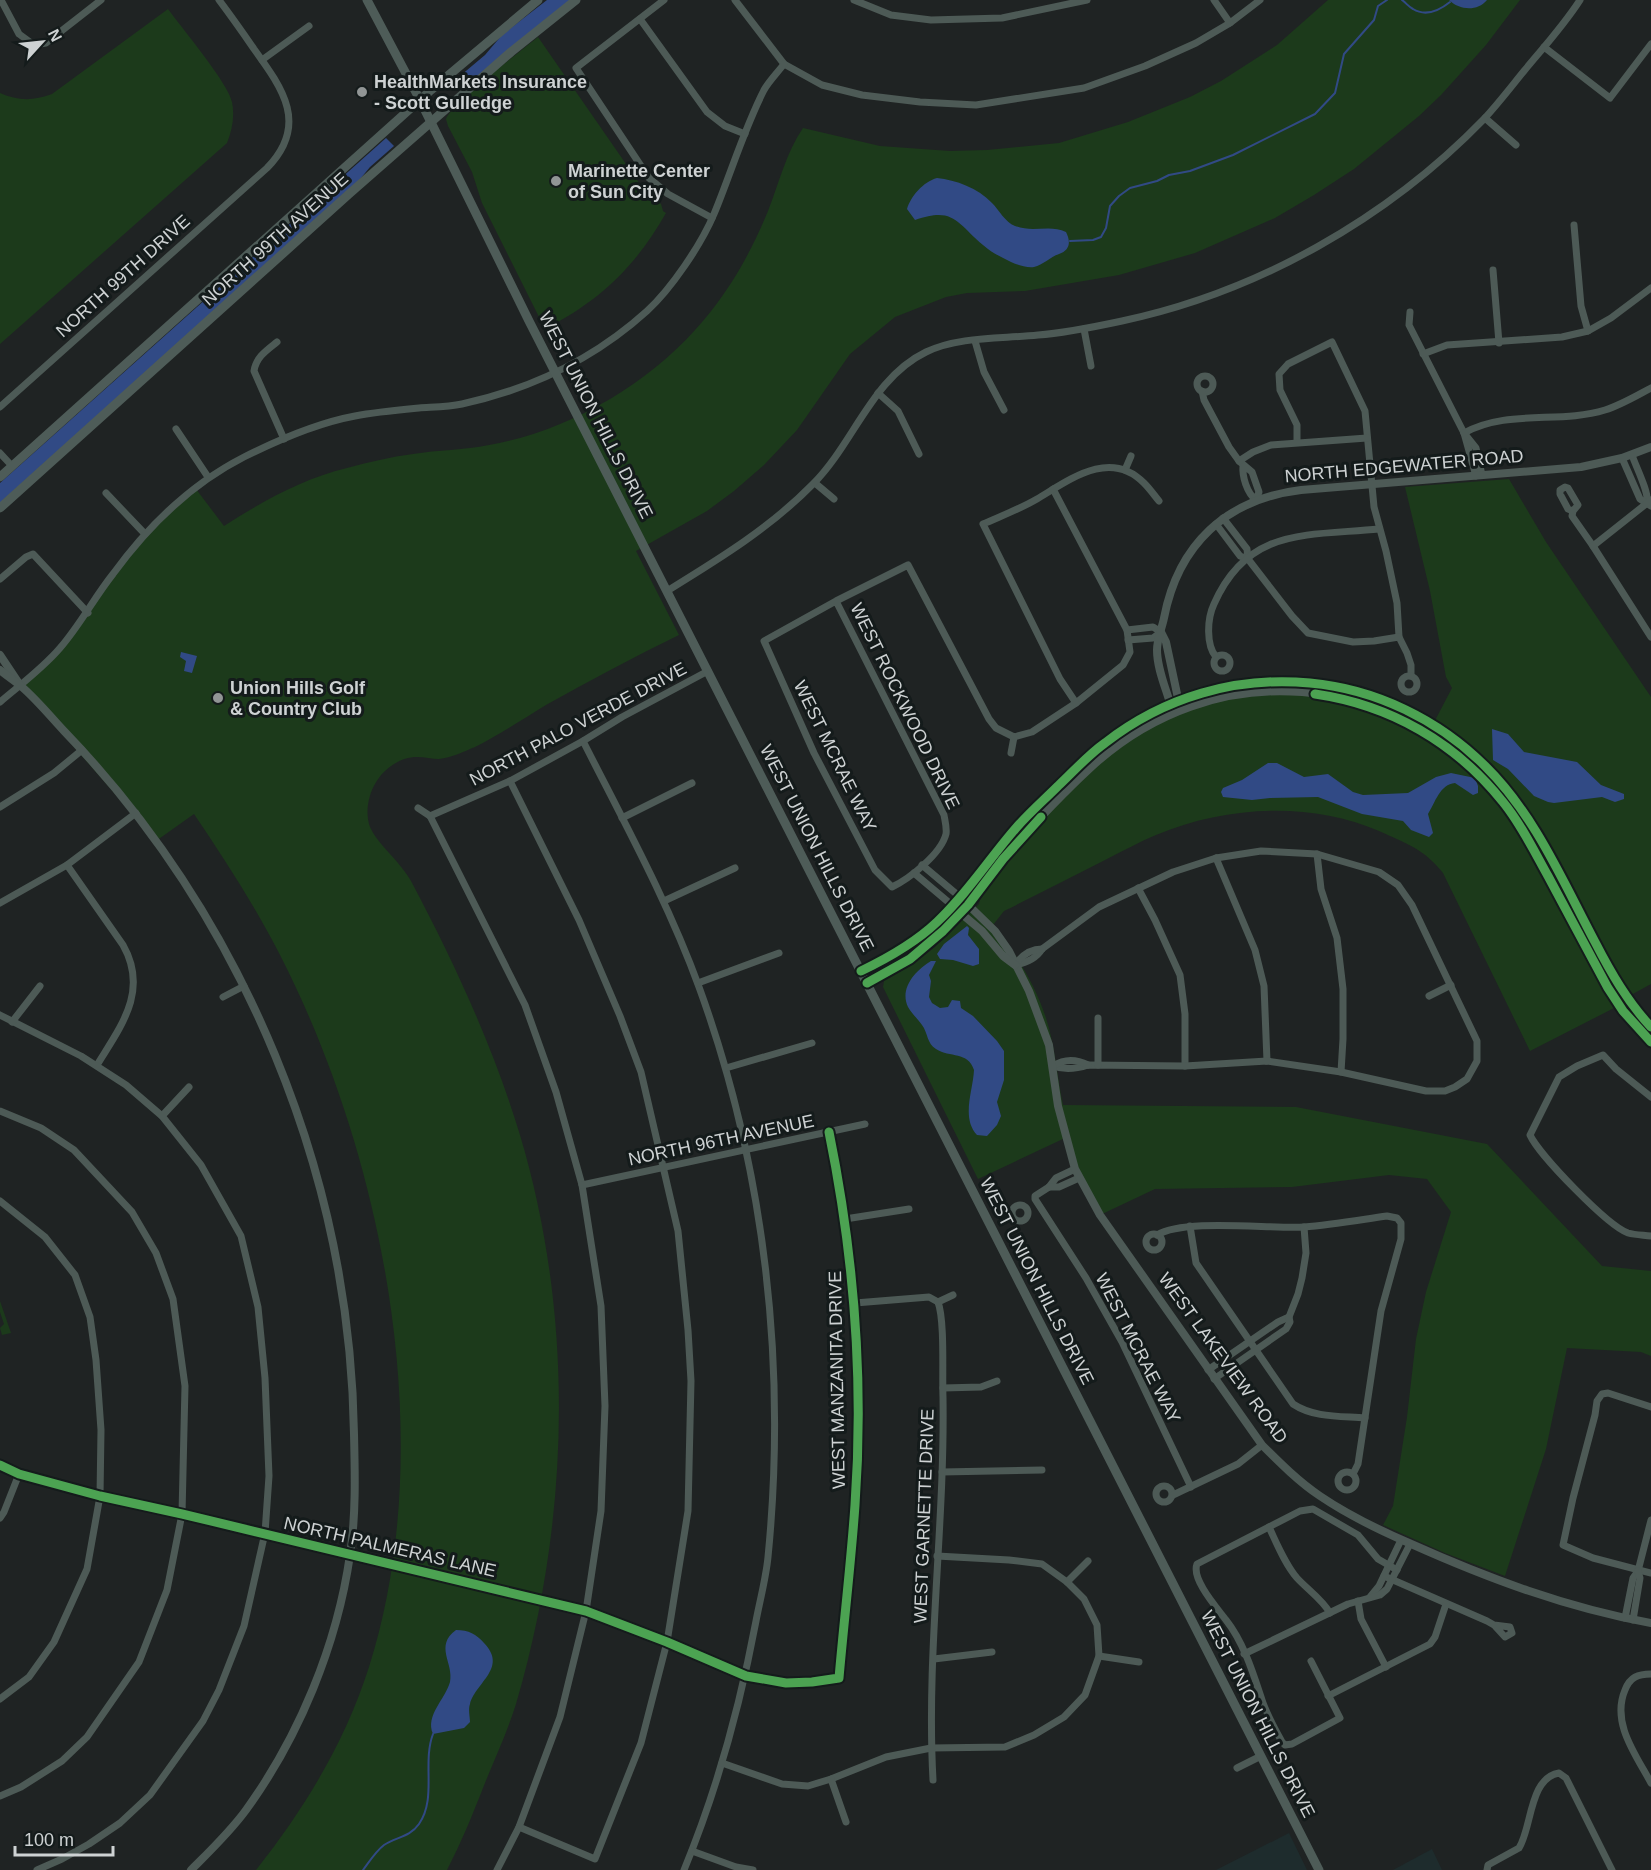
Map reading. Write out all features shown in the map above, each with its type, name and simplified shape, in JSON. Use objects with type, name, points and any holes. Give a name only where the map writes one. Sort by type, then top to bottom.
[{"type":"main road","name":"WEST UNION HILLS DRIVE","points":[[367,0],[420,100],[556,373],[1319,1870]]},
{"type":"main road","name":"NORTH 99TH AVENUE","points":[[0,477],[420,100],[538,0]]},
{"type":"main road","name":"NORTH 99TH AVENUE","points":[[0,508],[431,122],[511,52],[576,0]]},
{"type":"street","points":[[2,0],[19,34],[34,45],[46,44],[101,0]]},
{"type":"street","points":[[219,0],[262,60],[309,26]]},
{"type":"street","points":[[664,0],[576,68],[649,178],[668,194],[712,218]]},
{"type":"street","points":[[735,0],[784,64],[822,85],[862,95],[920,102],[976,105],[1084,88],[1145,66],[1196,43],[1230,23],[1260,0]]},
{"type":"street","points":[[854,0],[891,15],[932,20],[1002,18],[1087,0]]},
{"type":"street","points":[[1214,0],[1230,23]]},
{"type":"street","points":[[667,591],[739,547],[773,521],[815,483],[848,439],[878,393],[904,365],[928,351],[975,341],[1083,329],[1148,315],[1218,294],[1296,258],[1345,230],[1437,163],[1485,118],[1580,0]]},
{"type":"street","points":[[640,19],[707,112],[725,126],[745,134]]},
{"type":"street","points":[[1544,47],[1610,98],[1651,44]]},
{"type":"street","name":"NORTH 99TH DRIVE","points":[[0,407],[267,168],[277,156],[284,142],[289,118],[284,95],[262,60]]},
{"type":"street","points":[[0,702],[59,650],[88,613],[111,575],[145,534],[173,504],[196,489],[208,477],[284,439],[352,416],[458,405],[493,397],[556,373],[592,353],[648,310],[682,269],[712,218],[765,87],[784,64]]},
{"type":"street","points":[[1485,118],[1516,145]]},
{"type":"street","points":[[1574,225],[1581,306],[1588,331]]},
{"type":"street","points":[[1493,270],[1499,342]]},
{"type":"street","points":[[1423,354],[1448,345],[1562,337],[1588,331],[1611,318],[1651,288]]},
{"type":"street","points":[[1410,312],[1409,325],[1464,433],[1479,476]]},
{"type":"street","points":[[1083,329],[1090,366]]},
{"type":"street","points":[[975,341],[984,372],[1004,410]]},
{"type":"street","points":[[277,342],[257,360],[254,371],[284,439]]},
{"type":"street","points":[[1298,442],[1297,425],[1280,390],[1279,374],[1288,364],[1332,342],[1365,411],[1371,484],[1397,603],[1399,637],[1411,665],[1411,676]]},
{"type":"street","points":[[1464,433],[1479,425],[1604,410],[1651,388]]},
{"type":"street","points":[[1202,391],[1217,426],[1241,463],[1252,472],[1259,492],[1256,500]]},
{"type":"street","points":[[878,393],[898,411],[919,454]]},
{"type":"street","points":[[176,429],[208,477]]},
{"type":"street","points":[[1241,463],[1253,452],[1272,445],[1367,438]]},
{"type":"street","name":"NORTH EDGEWATER ROAD","points":[[1170,703],[1159,667],[1157,649],[1167,599],[1175,578],[1187,556],[1216,524],[1256,500],[1282,493],[1581,466],[1622,458],[1651,447]]},
{"type":"street","points":[[0,453],[12,466]]},
{"type":"street","points":[[1632,455],[1650,503]]},
{"type":"street","points":[[1125,470],[1131,456]]},
{"type":"street","points":[[1622,458],[1640,499],[1650,503]]},
{"type":"street","points":[[1076,703],[1060,679],[982,524],[1035,500],[1098,467],[1125,470],[1144,482],[1159,501]]},
{"type":"street","points":[[815,483],[834,499]]},
{"type":"street","points":[[836,601],[908,565],[989,719],[996,728],[1014,736],[1032,732],[1076,703],[1123,665],[1130,651],[1127,630],[1053,489]]},
{"type":"street","points":[[106,493],[145,534]]},
{"type":"street","points":[[1593,546],[1650,503]]},
{"type":"street","points":[[1573,511],[1572,516],[1651,637]]},
{"type":"street","points":[[1223,518],[1247,549],[1248,559]]},
{"type":"street","points":[[1216,524],[1240,556],[1248,559],[1308,633],[1353,642],[1399,637]]},
{"type":"street","points":[[1216,657],[1211,651],[1210,612],[1220,589],[1235,570],[1256,550],[1280,540],[1303,535],[1379,529]]},
{"type":"street","points":[[0,579],[26,557],[33,554],[88,613]]},
{"type":"street","name":"WEST MCRAE WAY","points":[[836,601],[764,641],[814,753],[875,870],[892,886],[914,873]]},
{"type":"street","name":"WEST ROCKWOOD DRIVE","points":[[836,601],[944,815],[946,834],[941,844],[922,865]]},
{"type":"street","points":[[1127,630],[1153,627],[1161,632],[1153,638],[1128,640]]},
{"type":"street","name":"NORTH EDGEWATER ROAD","points":[[1161,632],[1166,642],[1180,700],[1178,710]]},
{"type":"street","points":[[0,655],[20,685]]},
{"type":"street","points":[[0,670],[20,685],[82,750],[136,813],[193,896],[244,986],[287,1083],[309,1147],[334,1246],[347,1327],[354,1400],[355,1479],[350,1555],[335,1624],[303,1713],[272,1770],[245,1812],[191,1870]]},
{"type":"street","name":"NORTH PALO VERDE DRIVE","points":[[430,816],[510,781],[622,717],[708,672]]},
{"type":"street","points":[[861,971],[915,940],[936,923],[1017,826],[1103,744],[1136,721],[1170,703],[1213,689],[1285,681],[1344,688],[1396,705],[1449,735],[1485,766],[1525,814],[1614,977],[1632,1005],[1651,1027]]},
{"type":"street","points":[[867,983],[910,959],[961,914],[1026,833],[1106,753],[1139,731],[1178,710],[1227,696],[1280,691],[1342,698],[1392,715],[1443,744],[1478,773],[1516,820],[1608,988],[1623,1011],[1651,1042]]},
{"type":"street","points":[[1170,703],[1178,710]]},
{"type":"street","points":[[1011,753],[1014,736]]},
{"type":"street","points":[[583,741],[663,901],[698,983],[726,1068],[748,1150],[769,1289],[776,1414],[768,1559],[746,1676],[722,1763],[684,1870]]},
{"type":"street","points":[[0,807],[54,773],[82,750]]},
{"type":"street","points":[[510,781],[579,920],[641,1072],[678,1231],[691,1381],[688,1511],[667,1642],[641,1743],[595,1859],[519,1827]]},
{"type":"street","points":[[622,818],[692,783]]},
{"type":"street","points":[[418,808],[430,816],[525,1005],[556,1092],[582,1185],[601,1306],[605,1406],[601,1511],[586,1611],[560,1717],[519,1827],[497,1870]]},
{"type":"street","points":[[0,903],[67,865],[136,813]]},
{"type":"street","points":[[1015,965],[1020,957],[1035,949],[1042,949],[1099,907],[1173,872],[1216,858],[1261,851],[1317,854],[1379,872],[1398,885],[1412,904],[1477,1041],[1477,1061],[1467,1079],[1445,1090],[1426,1091],[1341,1072],[1267,1061],[1185,1066],[1088,1065],[1061,1069],[1053,1066]]},
{"type":"street","points":[[1317,854],[1321,889],[1337,938],[1343,989],[1341,1072]]},
{"type":"street","points":[[1216,858],[1255,950],[1264,986],[1267,1061]]},
{"type":"street","points":[[67,865],[123,945],[130,958],[133,973],[133,996],[129,1009],[97,1065]]},
{"type":"street","points":[[914,873],[922,865]]},
{"type":"street","name":"WEST LAKEVIEW ROAD","points":[[922,865],[960,897],[995,932],[1009,951],[1040,1015],[1053,1066],[1061,1122],[1079,1178],[1100,1215],[1262,1446],[1319,1496],[1401,1540],[1451,1563],[1502,1583],[1562,1602],[1651,1623]]},
{"type":"street","points":[[663,901],[735,868]]},
{"type":"street","name":"WEST LAKEVIEW ROAD","points":[[914,873],[982,932],[1003,956],[1015,965]]},
{"type":"street","points":[[1550,881],[1560,876]]},
{"type":"street","points":[[1138,888],[1180,975],[1185,1014],[1185,1066]]},
{"type":"street","points":[[1590,954],[1599,950]]},
{"type":"street","points":[[698,983],[779,953]]},
{"type":"street","points":[[1429,996],[1450,985]]},
{"type":"street","points":[[12,1022],[40,986]]},
{"type":"street","points":[[223,997],[244,986]]},
{"type":"street","points":[[1623,1011],[1632,1005]]},
{"type":"street","points":[[0,1015],[97,1065],[126,1085],[162,1116],[201,1165],[241,1236],[258,1307],[265,1378],[269,1476],[265,1533],[244,1626],[219,1690],[203,1721],[150,1795],[120,1822],[89,1844],[37,1870]]},
{"type":"street","points":[[1098,1017],[1098,1065]]},
{"type":"street","points":[[726,1068],[812,1043]]},
{"type":"street","points":[[1651,1097],[1616,1069],[1603,1055],[1559,1077],[1530,1135],[1535,1146],[1557,1170],[1608,1220],[1627,1233],[1651,1236]]},
{"type":"street","points":[[162,1116],[189,1087]]},
{"type":"street","points":[[0,1111],[41,1128],[74,1150],[132,1212],[156,1253],[172,1299],[185,1386],[182,1514],[167,1590],[139,1662],[87,1737],[71,1753],[21,1787],[0,1796]]},
{"type":"street","name":"NORTH 96TH AVENUE","points":[[582,1185],[865,1124]]},
{"type":"street","name":"WEST MANZANITA DRIVE","points":[[746,1676],[786,1683],[839,1678],[855,1504],[858,1412],[855,1303],[845,1219],[829,1132]]},
{"type":"street","points":[[1027,1209],[1056,1178],[1075,1169]]},
{"type":"street","points":[[1049,1187],[1059,1187],[1079,1178]]},
{"type":"street","name":"WEST MCRAE WAY","points":[[1036,1200],[1086,1278],[1122,1342],[1191,1487]]},
{"type":"street","points":[[0,1201],[45,1237],[75,1275],[90,1317],[96,1360],[101,1430],[100,1496],[87,1569],[54,1642],[29,1677],[0,1699]]},
{"type":"street","points":[[845,1219],[909,1209]]},
{"type":"street","points":[[1157,1235],[1167,1230],[1190,1226],[1304,1227],[1387,1216],[1397,1218],[1401,1223],[1401,1239],[1381,1311],[1358,1464],[1353,1474]]},
{"type":"street","points":[[1190,1226],[1196,1263],[1293,1404],[1302,1410],[1322,1415],[1365,1418]]},
{"type":"street","points":[[1214,1379],[1286,1329],[1298,1294],[1306,1253],[1304,1227]]},
{"type":"street","points":[[855,1303],[929,1297],[938,1302],[953,1295]]},
{"type":"street","name":"WEST GARNETTE DRIVE","points":[[933,1780],[931,1748],[943,1388],[938,1302]]},
{"type":"street","points":[[1208,1370],[1289,1317]]},
{"type":"street","points":[[943,1388],[981,1387],[997,1381]]},
{"type":"street","points":[[1651,1407],[1608,1392],[1602,1394],[1597,1401],[1593,1426],[1563,1545],[1593,1558],[1651,1573]]},
{"type":"street","points":[[1173,1495],[1238,1464],[1262,1446]]},
{"type":"street","name":"NORTH PALMERAS LANE","points":[[0,1465],[20,1474],[100,1496],[265,1533],[586,1611],[746,1676]]},
{"type":"street","points":[[942,1472],[1042,1470]]},
{"type":"street","points":[[0,1518],[20,1474]]},
{"type":"street","points":[[1311,1661],[1340,1718],[1292,1744],[1285,1745],[1263,1704],[1256,1676],[1227,1621],[1207,1596],[1195,1568],[1197,1564],[1300,1511],[1313,1509],[1358,1535],[1373,1554],[1397,1570]]},
{"type":"street","points":[[1629,1619],[1640,1578],[1638,1571],[1651,1520]]},
{"type":"street","points":[[1269,1527],[1293,1572],[1321,1600],[1330,1613]]},
{"type":"street","points":[[1370,1597],[1384,1576],[1401,1540]]},
{"type":"street","points":[[1244,1654],[1330,1613],[1358,1601],[1380,1595],[1392,1580],[1410,1544]]},
{"type":"street","points":[[722,1763],[782,1784],[808,1786],[886,1757],[931,1748],[1005,1747],[1034,1735],[1064,1717],[1085,1695],[1099,1656],[1097,1625],[1084,1599],[1067,1582],[1042,1564],[937,1556]]},
{"type":"street","points":[[1067,1582],[1088,1561]]},
{"type":"street","points":[[1384,1576],[1494,1625]]},
{"type":"street","points":[[1358,1601],[1361,1619],[1386,1667]]},
{"type":"street","points":[[1328,1696],[1430,1644],[1435,1637],[1446,1604]]},
{"type":"street","points":[[934,1659],[992,1652]]},
{"type":"street","points":[[1099,1656],[1139,1662]]},
{"type":"street","points":[[1651,1674],[1639,1675],[1628,1683],[1623,1695],[1621,1721],[1651,1783]]},
{"type":"street","points":[[1237,1768],[1261,1756]]},
{"type":"street","points":[[1487,1870],[1488,1865],[1519,1848],[1538,1792],[1548,1776],[1559,1773],[1566,1778],[1612,1870]]},
{"type":"street","points":[[831,1779],[846,1822]]},
{"type":"street","points":[[692,1851],[736,1867],[753,1870]]},
{"type":"shaded area","points":[[1289,1833],[1307,1870],[1216,1870]]},
{"type":"shaded area","points":[[1432,1849],[1442,1870],[1393,1870]]},
{"type":"green space","points":[[1328,0],[1520,0],[1486,45],[1419,116],[1354,169],[1275,218],[1195,253],[1119,275],[1025,291],[967,293],[946,297],[895,317],[850,354],[797,430],[764,465],[707,511],[636,551],[679,635],[562,696],[475,747],[444,758],[404,759],[387,769],[375,784],[368,805],[370,827],[411,881],[472,1005],[498,1069],[520,1135],[538,1205],[550,1276],[557,1347],[559,1420],[555,1492],[547,1563],[534,1634],[516,1704],[505,1736],[447,1870],[256,1870],[291,1823],[336,1748],[369,1667],[390,1580],[400,1490],[399,1397],[390,1303],[373,1210],[348,1120],[317,1035],[270,937],[239,883],[194,814],[156,841],[20,685],[59,650],[145,534],[196,489],[224,526],[283,492],[314,478],[396,457],[480,447],[518,439],[574,418],[627,388],[675,351],[707,317],[727,289],[761,227],[787,158],[803,128],[880,146],[950,151],[1059,143],[1128,122],[1190,97],[1221,81],[1277,45]]},
{"type":"green space","points":[[168,9],[214,69],[229,94],[233,118],[227,143],[0,344],[0,93],[13,98],[26,99],[52,94]]},
{"type":"green space","name":"Marinette Center of Sun City","points":[[538,37],[644,190],[661,204],[666,213],[642,250],[615,280],[583,306],[545,329],[482,203],[472,172],[446,119],[473,90]]},
{"type":"green space","points":[[1509,479],[1546,542],[1651,697],[1651,984],[1631,995],[1651,1022],[1651,1046],[1616,1007],[1530,1051],[1443,873],[1414,848],[1379,831],[1352,821],[1325,815],[1296,811],[1239,813],[1183,825],[1143,841],[1004,911],[993,925],[1024,969],[1041,1005],[1052,1039],[1063,1105],[1296,1107],[1487,1144],[1602,1266],[1651,1271],[1651,1356],[1641,1352],[1567,1348],[1546,1449],[1505,1576],[1445,1553],[1383,1525],[1393,1506],[1416,1339],[1426,1292],[1451,1212],[1427,1179],[1389,1175],[1292,1187],[1155,1189],[1100,1215],[1065,1138],[978,1179],[883,987],[884,981],[913,964],[935,947],[979,904],[986,876],[1017,837],[1079,771],[1140,723],[1177,704],[1242,691],[1278,688],[1330,691],[1401,713],[1430,730],[1452,688],[1446,677],[1430,591],[1405,487]]},
{"type":"green space","points":[[0,1301],[11,1333],[2,1335],[0,1328],[4,1324],[0,1312]]},
{"type":"water","points":[[547,0],[571,0],[467,85],[460,76],[485,55],[502,35]]},
{"type":"water","points":[[1449,0],[1487,0],[1473,8],[1463,8]]},
{"type":"water","points":[[386,138],[394,146],[370,167],[356,184],[0,503],[0,483]]},
{"type":"water","points":[[937,178],[959,183],[980,193],[1008,222],[1015,226],[1066,232],[1069,239],[1067,248],[1037,266],[1025,267],[993,253],[954,219],[947,216],[928,216],[915,220],[907,209],[911,199],[922,186]]},
{"type":"water","points":[[181,652],[197,656],[192,673],[184,671],[186,661],[180,657]]},
{"type":"water","points":[[1492,729],[1508,734],[1524,752],[1577,762],[1601,785],[1624,794],[1624,799],[1615,802],[1602,797],[1554,803],[1534,796],[1508,769],[1493,760]]},
{"type":"water","points":[[1268,763],[1277,763],[1304,777],[1328,774],[1353,792],[1363,795],[1408,793],[1436,777],[1451,773],[1475,778],[1478,793],[1473,795],[1455,783],[1445,787],[1428,814],[1433,833],[1429,837],[1411,830],[1403,821],[1362,814],[1318,797],[1252,800],[1223,797],[1221,792],[1223,788],[1242,780]]},
{"type":"water","points":[[967,926],[968,935],[979,949],[979,964],[973,966],[940,959],[937,954],[944,944]]},
{"type":"water","points":[[931,961],[936,961],[929,975],[931,981],[929,997],[932,1003],[940,1008],[948,1007],[952,1000],[960,1001],[961,1008],[973,1016],[1004,1051],[1004,1080],[997,1102],[1001,1116],[997,1125],[987,1136],[977,1135],[970,1121],[969,1104],[974,1070],[971,1064],[963,1057],[941,1052],[933,1047],[922,1025],[908,1007],[907,986],[915,974]]},
{"type":"water","points":[[456,1630],[468,1632],[481,1640],[491,1652],[492,1667],[473,1696],[469,1711],[470,1722],[464,1728],[433,1734],[432,1720],[448,1689],[451,1675],[445,1648],[446,1642]]},
{"type":"waterway","points":[[1070,241],[1093,240],[1101,237],[1106,228],[1110,206],[1130,188],[1157,181],[1169,175],[1190,171],[1233,155],[1315,114],[1335,93],[1344,54],[1374,20],[1378,6],[1387,0]]},
{"type":"waterway","points":[[1402,0],[1412,8],[1423,12],[1437,10],[1450,2]]},
{"type":"waterway","points":[[363,1870],[384,1845],[407,1834],[419,1824],[427,1803],[430,1745],[433,1734]]},
{"type":"cycle path","points":[[861,971],[901,950],[937,922],[1026,817],[1093,753],[1128,727],[1152,713],[1202,693],[1255,683],[1310,683],[1359,692],[1405,709],[1448,734],[1485,766],[1503,785],[1533,827],[1613,976],[1651,1027]]},
{"type":"cycle path","points":[[1315,694],[1343,699],[1395,717],[1443,745],[1485,781],[1510,810],[1521,828],[1608,988],[1623,1011],[1651,1042]]},
{"type":"cycle path","points":[[867,983],[910,959],[943,931],[968,905],[1003,859],[1041,817]]},
{"type":"cycle path","points":[[0,1465],[19,1474],[100,1496],[586,1611],[746,1676],[786,1683],[839,1678],[852,1548],[858,1411],[851,1271],[829,1132]]},
{"type":"place","name":"HealthMarkets Insurance - Scott Gulledge","points":[[362,92]]},
{"type":"place","name":"Marinette Center of Sun City","points":[[556,181]]},
{"type":"place","name":"Union Hills Golf & Country Club","points":[[218,698]]}]
